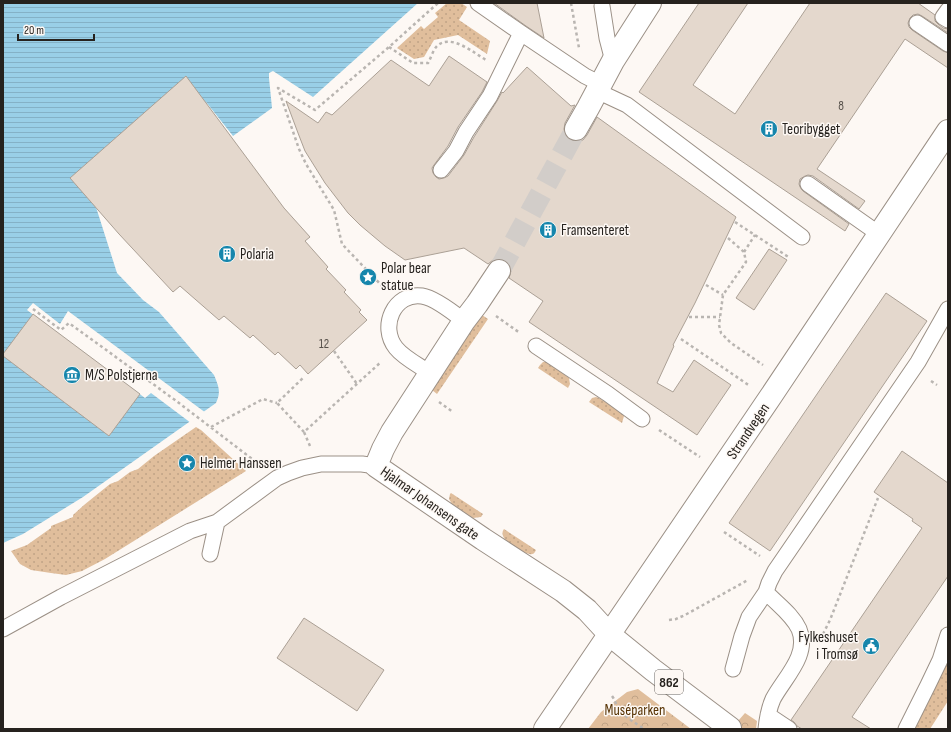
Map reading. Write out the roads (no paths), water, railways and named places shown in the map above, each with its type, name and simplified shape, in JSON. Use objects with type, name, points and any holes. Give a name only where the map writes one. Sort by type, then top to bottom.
[{"type":"street","points":[[576,130],[588,108],[594,84],[612,61],[650,3]]},
{"type":"street","name":"Strandvegen","points":[[545,729],[610,635],[948,131]]},
{"type":"street","name":"Hjalmar Johansens gate","points":[[499,271],[464,321],[392,432],[376,466],[562,591],[587,610],[610,635]]},
{"type":"street","name":"862","points":[[610,635],[653,670],[730,728]]},
{"type":"lane","points":[[478,3],[594,84],[627,105],[802,236]]},
{"type":"lane","points":[[602,6],[612,61]]},
{"type":"lane","points":[[948,10],[944,17],[948,20]]},
{"type":"lane","points":[[917,23],[948,44]]},
{"type":"lane","points":[[440,170],[456,151],[466,132],[490,96],[521,33]]},
{"type":"lane","points":[[808,184],[879,234]]},
{"type":"lane","points":[[430,373],[401,354],[391,341],[389,322],[396,307],[402,301],[411,297],[427,297],[444,306],[464,321]]},
{"type":"lane","points":[[733,669],[749,617],[766,592],[775,571],[918,362],[948,308]]},
{"type":"lane","points":[[536,346],[608,394],[642,419]]},
{"type":"lane","points":[[3,629],[61,597],[190,531],[218,522],[278,478],[288,473],[321,464],[362,464],[376,466]]},
{"type":"lane","points":[[210,554],[218,522]]},
{"type":"lane","points":[[766,592],[786,611],[799,630],[802,640],[798,657],[792,670],[770,707],[767,722],[789,729]]},
{"type":"lane","points":[[906,729],[940,660],[948,634]]},
{"type":"water","points":[[3,3],[418,3],[313,97],[273,71],[269,73],[272,108],[233,136],[206,102],[204,103],[95,204],[117,273],[143,300],[159,312],[214,375],[218,386],[218,396],[216,403],[83,497],[23,534],[3,543]]},
{"type":"tunnel","points":[[499,271],[576,129]]},
{"type":"place","name":"Teoribygget","points":[[769,129]]},
{"type":"place","name":"Framsenteret","points":[[548,230]]},
{"type":"place","name":"Polaria","points":[[227,254]]},
{"type":"place","name":"Polar bear statue","points":[[368,277]]},
{"type":"place","name":"M/S Polstjerna","points":[[72,375]]},
{"type":"place","name":"Helmer Hanssen","points":[[187,463]]},
{"type":"place","name":"Fylkeshuset i Tromsø","points":[[871,646]]},
{"type":"park label","name":"Muséparken","points":[[635,710]]}]
